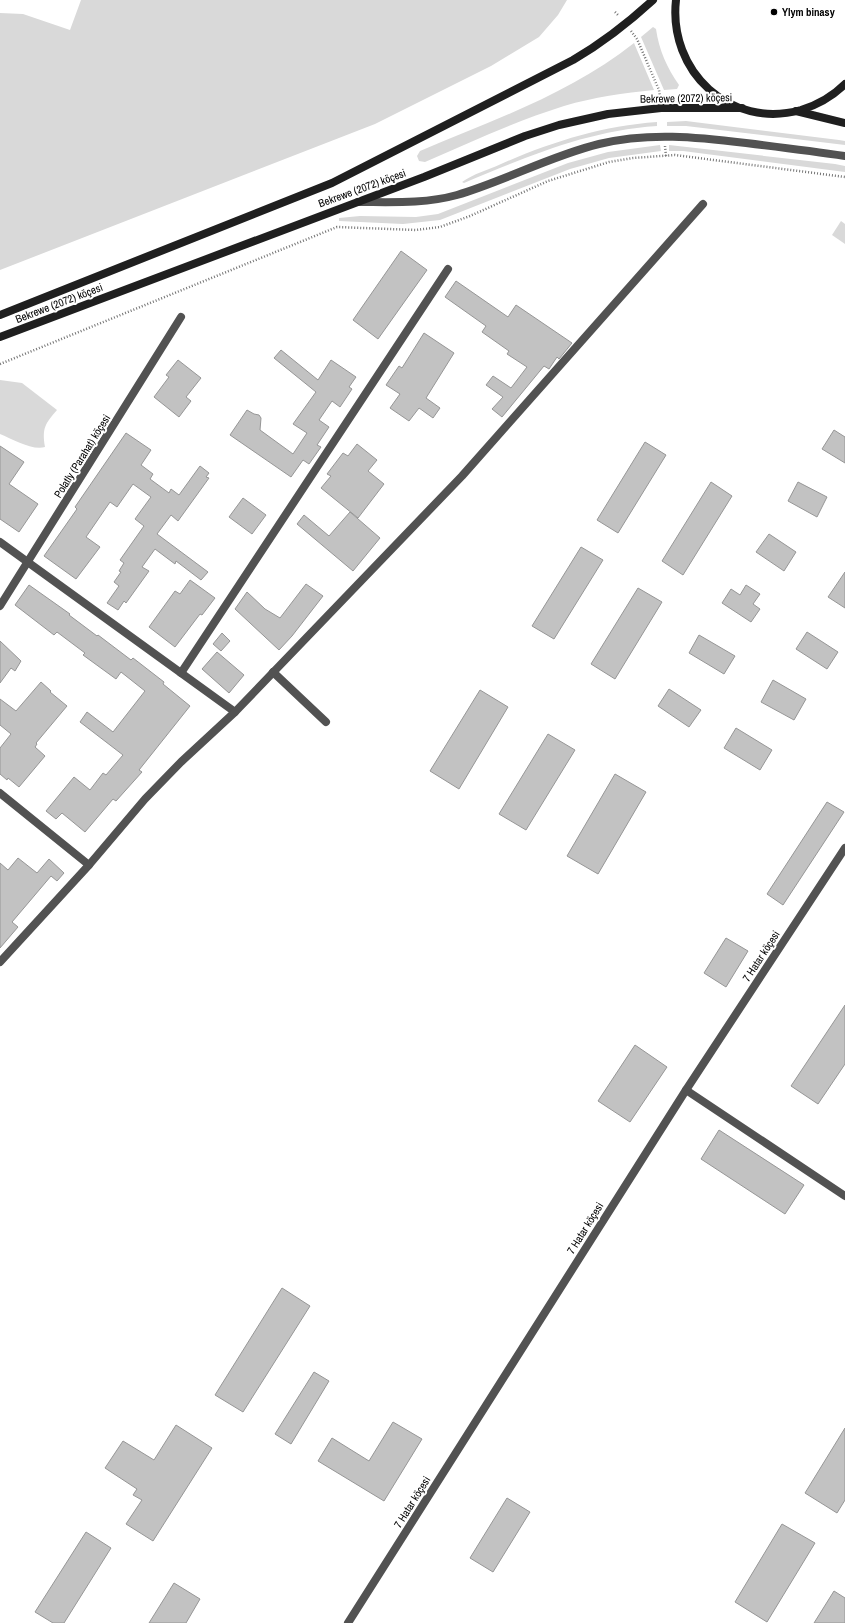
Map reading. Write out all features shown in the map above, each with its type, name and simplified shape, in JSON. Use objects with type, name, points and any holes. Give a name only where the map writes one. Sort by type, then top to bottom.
[{"type":"main road","name":"Bekrewe (2072) köçesi","points":[[0,315],[332,183],[550,73],[598,45],[626,25],[653,0]]},
{"type":"main road","name":"Bekrewe (2072) köçesi","points":[[676,0],[676,28],[678,42],[690,67],[707,88],[729,103],[742,108],[768,113],[795,111],[821,102],[845,84]]},
{"type":"main road","name":"Bekrewe (2072) köçesi","points":[[0,337],[424,177],[526,136],[559,125],[608,114],[661,108],[742,108]]},
{"type":"main road","points":[[795,111],[845,123]]},
{"type":"street","points":[[353,203],[414,201],[456,195],[550,160],[600,144],[664,136],[711,139],[845,156]]},
{"type":"street","points":[[0,962],[181,762],[274,672],[462,476],[703,204]]},
{"type":"street","points":[[181,673],[448,269]]},
{"type":"street","name":"Polatly (Parahat) köçesi","points":[[0,606],[29,562],[181,317]]},
{"type":"street","points":[[0,542],[234,712]]},
{"type":"street","points":[[274,672],[326,722]]},
{"type":"street","points":[[0,793],[89,865]]},
{"type":"street","name":"7 Hatar köçesi","points":[[351,1622],[686,1090],[845,848]]},
{"type":"street","points":[[686,1090],[845,1196]]},
{"type":"path","points":[[615,12],[637,39],[659,90],[661,108]]},
{"type":"path","points":[[664,136],[666,156]]},
{"type":"path","points":[[0,364],[337,227],[416,230],[440,227],[470,216],[529,189],[571,173],[609,162],[666,156],[689,156],[845,177]]},
{"type":"shaded area","points":[[81,0],[567,0],[558,15],[539,37],[491,66],[375,124],[0,270],[0,13],[23,14],[70,30]]},
{"type":"shaded area","points":[[653,27],[656,29],[664,58],[679,85],[677,89],[664,90],[641,37]]},
{"type":"shaded area","points":[[634,43],[654,90],[632,92],[586,100],[564,106],[511,125],[425,162],[419,161],[417,156],[420,151],[504,116],[558,91],[610,61]]},
{"type":"shaded area","points":[[686,121],[839,140],[845,141],[845,145],[686,126],[667,126],[667,122]]},
{"type":"shaded area","points":[[657,122],[657,126],[606,133],[558,146],[464,183],[462,182],[481,172],[520,156],[577,136],[616,127]]},
{"type":"shaded area","points":[[660,145],[661,151],[609,158],[570,169],[440,220],[403,224],[339,221],[339,218],[360,216],[416,217],[438,214],[568,163],[608,152]]},
{"type":"shaded area","points":[[669,145],[835,164],[845,166],[845,172],[683,151],[669,151]]},
{"type":"shaded area","points":[[841,221],[845,224],[845,244],[832,235]]},
{"type":"shaded area","points":[[0,380],[22,383],[57,410],[45,427],[45,447],[40,448],[29,446],[0,434]]},
{"type":"building","points":[[401,251],[427,270],[378,339],[353,320]]},
{"type":"building","points":[[456,281],[508,317],[516,305],[572,343],[559,359],[557,357],[549,369],[544,366],[502,417],[492,409],[503,397],[486,385],[493,376],[511,388],[527,367],[507,354],[509,351],[482,332],[486,326],[445,297]]},
{"type":"building","points":[[424,333],[454,353],[426,398],[440,408],[433,418],[419,408],[409,421],[390,408],[400,394],[386,385],[399,366],[402,368]]},
{"type":"building","points":[[281,350],[318,380],[331,360],[356,377],[349,387],[352,389],[340,407],[332,401],[319,420],[329,427],[317,445],[321,447],[309,464],[303,460],[291,477],[230,435],[247,410],[259,415],[261,418],[260,430],[293,454],[307,433],[293,424],[316,392],[274,358]]},
{"type":"building","points":[[178,360],[201,378],[186,397],[191,401],[179,417],[154,397],[169,377],[166,375]]},
{"type":"building","points":[[834,430],[845,437],[845,463],[822,449]]},
{"type":"building","points":[[126,433],[151,450],[141,465],[153,474],[150,479],[169,493],[171,489],[179,495],[200,466],[209,473],[206,477],[209,478],[178,521],[171,515],[157,534],[208,572],[201,580],[176,561],[175,564],[155,549],[142,567],[149,571],[126,603],[124,601],[118,610],[107,603],[119,586],[114,582],[121,572],[119,571],[124,563],[120,560],[144,526],[135,519],[151,497],[133,484],[117,507],[110,502],[86,537],[100,547],[76,579],[44,556],[77,509],[75,507]]},
{"type":"building","points":[[645,442],[666,455],[618,533],[597,520]]},
{"type":"building","points":[[357,444],[377,460],[368,471],[384,484],[358,518],[321,488],[331,476],[327,474],[343,453],[348,456]]},
{"type":"building","points":[[0,446],[24,462],[9,484],[38,504],[19,532],[0,519]]},
{"type":"building","points":[[711,482],[732,496],[683,575],[662,561]]},
{"type":"building","points":[[798,482],[827,497],[817,517],[788,501]]},
{"type":"building","points":[[243,498],[266,515],[252,534],[229,517]]},
{"type":"building","points":[[350,512],[380,538],[353,571],[297,524],[304,515],[329,536]]},
{"type":"building","points":[[769,534],[796,552],[784,571],[756,552]]},
{"type":"building","points":[[581,547],[603,560],[554,639],[532,626]]},
{"type":"building","points":[[845,572],[845,608],[828,597]]},
{"type":"building","points":[[190,580],[215,598],[202,615],[200,614],[175,647],[149,627],[175,591],[180,594]]},
{"type":"building","points":[[306,584],[323,596],[292,636],[279,650],[235,609],[247,592],[265,609],[280,618]]},
{"type":"building","points":[[29,585],[131,660],[133,658],[164,682],[163,684],[190,706],[139,770],[142,772],[116,801],[113,799],[85,832],[62,813],[56,819],[46,811],[74,777],[90,790],[103,773],[106,775],[123,755],[80,722],[87,712],[113,732],[145,691],[121,672],[116,679],[83,655],[85,653],[57,632],[54,635],[15,605]]},
{"type":"building","points":[[746,585],[760,594],[753,604],[760,609],[751,622],[722,603],[731,589],[740,595]]},
{"type":"building","points":[[638,588],[662,602],[615,679],[591,664]]},
{"type":"building","points":[[807,632],[838,652],[827,669],[796,649]]},
{"type":"building","points":[[222,633],[230,641],[221,651],[213,644]]},
{"type":"building","points":[[699,635],[735,656],[724,674],[689,653]]},
{"type":"building","points":[[0,641],[21,661],[15,671],[11,668],[0,683]]},
{"type":"building","points":[[217,652],[244,675],[229,693],[202,669]]},
{"type":"building","points":[[773,680],[806,699],[794,720],[761,702]]},
{"type":"building","points":[[41,682],[51,691],[50,692],[67,706],[36,743],[37,744],[35,747],[45,756],[19,787],[8,778],[7,780],[0,774],[0,748],[11,734],[0,725],[0,699],[16,711]]},
{"type":"building","points":[[669,689],[701,710],[689,727],[658,706]]},
{"type":"building","points":[[480,690],[508,707],[459,789],[430,771]]},
{"type":"building","points":[[736,728],[772,750],[760,770],[724,748]]},
{"type":"building","points":[[548,734],[575,750],[526,830],[499,814]]},
{"type":"building","points":[[615,774],[646,792],[598,874],[567,856]]},
{"type":"building","points":[[827,802],[844,812],[783,905],[767,894]]},
{"type":"building","points":[[18,858],[37,873],[49,859],[64,873],[57,881],[51,876],[12,922],[18,927],[0,948],[0,863],[8,870]]},
{"type":"building","points":[[726,938],[748,951],[726,987],[704,973]]},
{"type":"building","points":[[845,1005],[845,1064],[818,1104],[791,1086]]},
{"type":"building","points":[[635,1045],[667,1067],[630,1122],[598,1101]]},
{"type":"building","points":[[719,1130],[804,1185],[785,1214],[701,1159]]},
{"type":"building","points":[[282,1288],[310,1306],[243,1412],[215,1395]]},
{"type":"building","points":[[314,1372],[329,1381],[291,1444],[275,1434]]},
{"type":"building","points":[[393,1422],[422,1439],[384,1501],[318,1461],[332,1438],[369,1461]]},
{"type":"building","points":[[176,1425],[212,1448],[153,1541],[126,1524],[142,1500],[133,1495],[137,1489],[105,1468],[123,1441],[154,1460]]},
{"type":"building","points":[[845,1428],[845,1500],[837,1513],[805,1493]]},
{"type":"building","points":[[507,1498],[530,1512],[493,1572],[470,1558]]},
{"type":"building","points":[[782,1524],[815,1543],[767,1622],[735,1602]]},
{"type":"building","points":[[86,1532],[111,1548],[64,1623],[53,1623],[35,1612]]},
{"type":"building","points":[[174,1583],[200,1599],[186,1623],[149,1623]]},
{"type":"building","points":[[834,1591],[845,1598],[845,1623],[814,1623]]},
{"type":"place","name":"Ylym binasy","points":[[774,12]]}]
